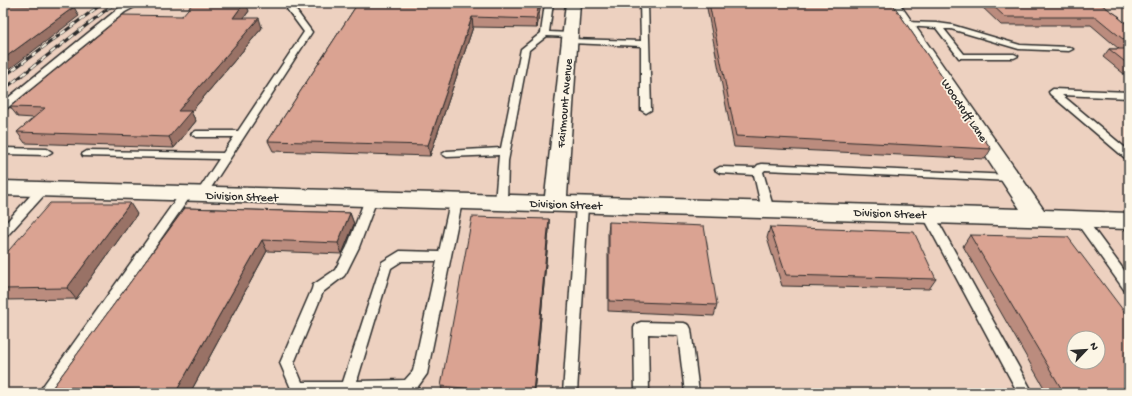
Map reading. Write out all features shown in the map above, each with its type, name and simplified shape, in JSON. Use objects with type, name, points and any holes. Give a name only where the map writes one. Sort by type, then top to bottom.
[{"type":"street","name":"Fairmount Avenue","points":[[555,204],[573,3]]},
{"type":"street","name":"Woodruff Lane","points":[[892,3],[1038,218]]},
{"type":"street","name":"Division Street","points":[[3,188],[1129,221]]},
{"type":"lane","points":[[3,9],[18,10],[39,3]]},
{"type":"lane","points":[[3,107],[122,10],[138,3]]},
{"type":"lane","points":[[45,393],[194,194],[226,156],[308,32],[291,9],[295,3]]},
{"type":"lane","points":[[501,203],[504,162],[525,49],[545,34],[549,3]]},
{"type":"lane","points":[[644,3],[646,110]]},
{"type":"lane","points":[[1125,3],[1129,6]]},
{"type":"lane","points":[[906,24],[937,25],[973,32],[1018,46],[1069,49]]},
{"type":"lane","points":[[937,25],[962,56],[1014,56]]},
{"type":"lane","points":[[545,34],[570,38],[645,44]]},
{"type":"lane","points":[[1129,95],[1053,92],[1129,156]]},
{"type":"lane","points":[[196,134],[241,134]]},
{"type":"lane","points":[[3,151],[47,152]]},
{"type":"lane","points":[[447,154],[506,152]]},
{"type":"lane","points":[[87,154],[226,156]]},
{"type":"lane","points":[[758,172],[762,167],[772,167],[1011,178]]},
{"type":"lane","points":[[720,170],[758,172]]},
{"type":"lane","points":[[758,172],[768,210]]},
{"type":"lane","points":[[3,233],[43,189]]},
{"type":"lane","points":[[371,199],[353,247],[340,273],[318,289],[287,363],[298,389],[409,387],[420,374],[456,202]]},
{"type":"lane","points":[[570,393],[582,205]]},
{"type":"lane","points":[[928,214],[1026,393]]},
{"type":"lane","points":[[1080,219],[1129,287]]},
{"type":"lane","points":[[348,388],[386,265],[400,256],[443,263]]},
{"type":"lane","points":[[642,393],[640,328],[684,329],[692,393]]},
{"type":"shaded area","points":[[3,3],[1129,3],[1129,393],[3,393]]},
{"type":"building","points":[[193,3],[244,3],[233,18],[259,18],[178,111],[191,111],[169,137],[17,132],[45,108],[10,107],[123,15],[182,16]]},
{"type":"building","points":[[358,3],[539,3],[536,19],[472,17],[428,145],[268,141]]},
{"type":"building","points":[[709,3],[892,3],[991,149],[736,136]]},
{"type":"building","points":[[990,3],[1099,3],[1120,17],[1118,17],[1129,26],[1129,44],[1096,17],[1005,17]]},
{"type":"building","points":[[3,5],[74,7],[3,59]]},
{"type":"building","points":[[1109,49],[1129,49],[1129,65]]},
{"type":"building","points":[[50,203],[130,203],[67,288],[3,289],[3,257]]},
{"type":"building","points":[[185,208],[350,213],[338,243],[262,240],[177,390],[53,387]]},
{"type":"building","points":[[472,217],[549,219],[533,393],[441,386]]},
{"type":"building","points":[[609,222],[704,226],[717,305],[609,301]]},
{"type":"building","points":[[770,227],[914,232],[936,279],[786,275]]},
{"type":"building","points":[[970,235],[1068,237],[1129,318],[1129,393],[1064,393]]},
{"type":"railway","points":[[3,77],[103,3]]},
{"type":"railway","points":[[3,90],[115,3]]}]
